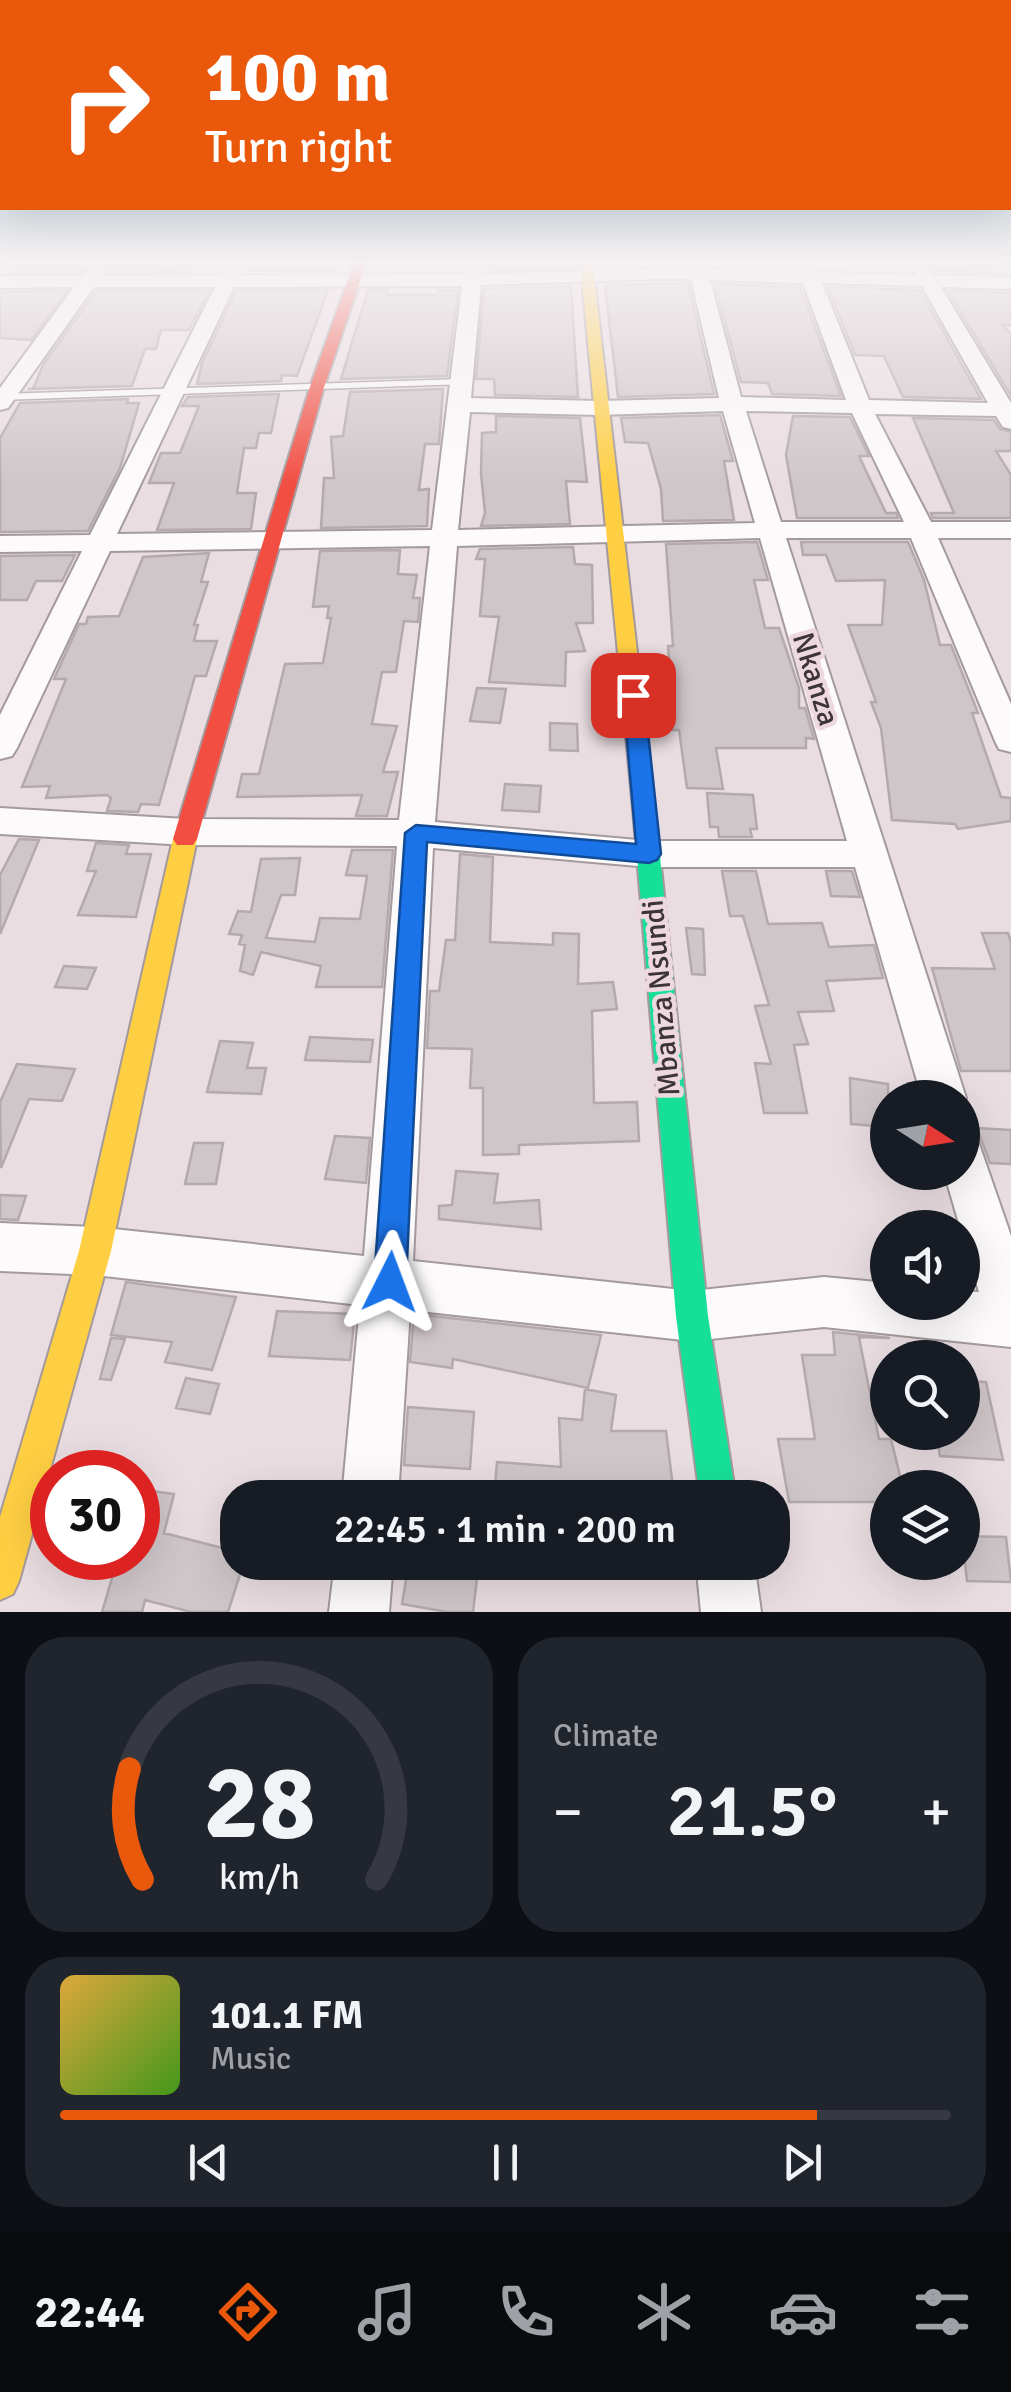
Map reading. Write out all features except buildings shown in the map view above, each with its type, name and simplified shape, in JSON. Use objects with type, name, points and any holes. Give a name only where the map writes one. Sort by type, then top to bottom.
[{"type":"street","points":[[1,399],[48,335]]},
{"type":"street","points":[[0,748],[200,335]]},
{"type":"street","points":[[0,1581],[95,1251],[186,832],[335,335]]},
{"type":"street","points":[[372,1480],[390,1282],[416,833],[467,335]]},
{"type":"street","name":"Mbanza Nsundi","points":[[593,335],[618,536],[692,1316],[715,1480]]},
{"type":"street","name":"Nkanza","points":[[713,335],[938,1080]]},
{"type":"street","points":[[833,335],[860,406],[921,529],[1011,741]]},
{"type":"street","points":[[961,335],[1009,414]]},
{"type":"street","points":[[461,393],[600,408],[734,404],[1009,414]]},
{"type":"street","points":[[0,544],[618,536],[772,530],[1011,530]]},
{"type":"street","points":[[0,822],[186,832],[416,833],[649,854],[867,854]]},
{"type":"street","points":[[0,1247],[95,1251],[692,1316],[824,1302],[1011,1317],[972,1190]]},
{"type":"street","points":[[359,1612],[362,1580]]},
{"type":"street","points":[[728,1580],[731,1612]]},
{"type":"lane","points":[[1,399],[317,387],[461,393]]},
{"type":"traffic: fast","points":[[644,809],[692,1316],[715,1480]]},
{"type":"traffic: slow","points":[[594,335],[644,809]]},
{"type":"traffic: slow","points":[[0,1581],[95,1251],[185,839]]},
{"type":"traffic: jam","points":[[185,839],[335,335]]},
{"type":"route","points":[[390,1282],[416,833],[649,854],[633,695]]}]
